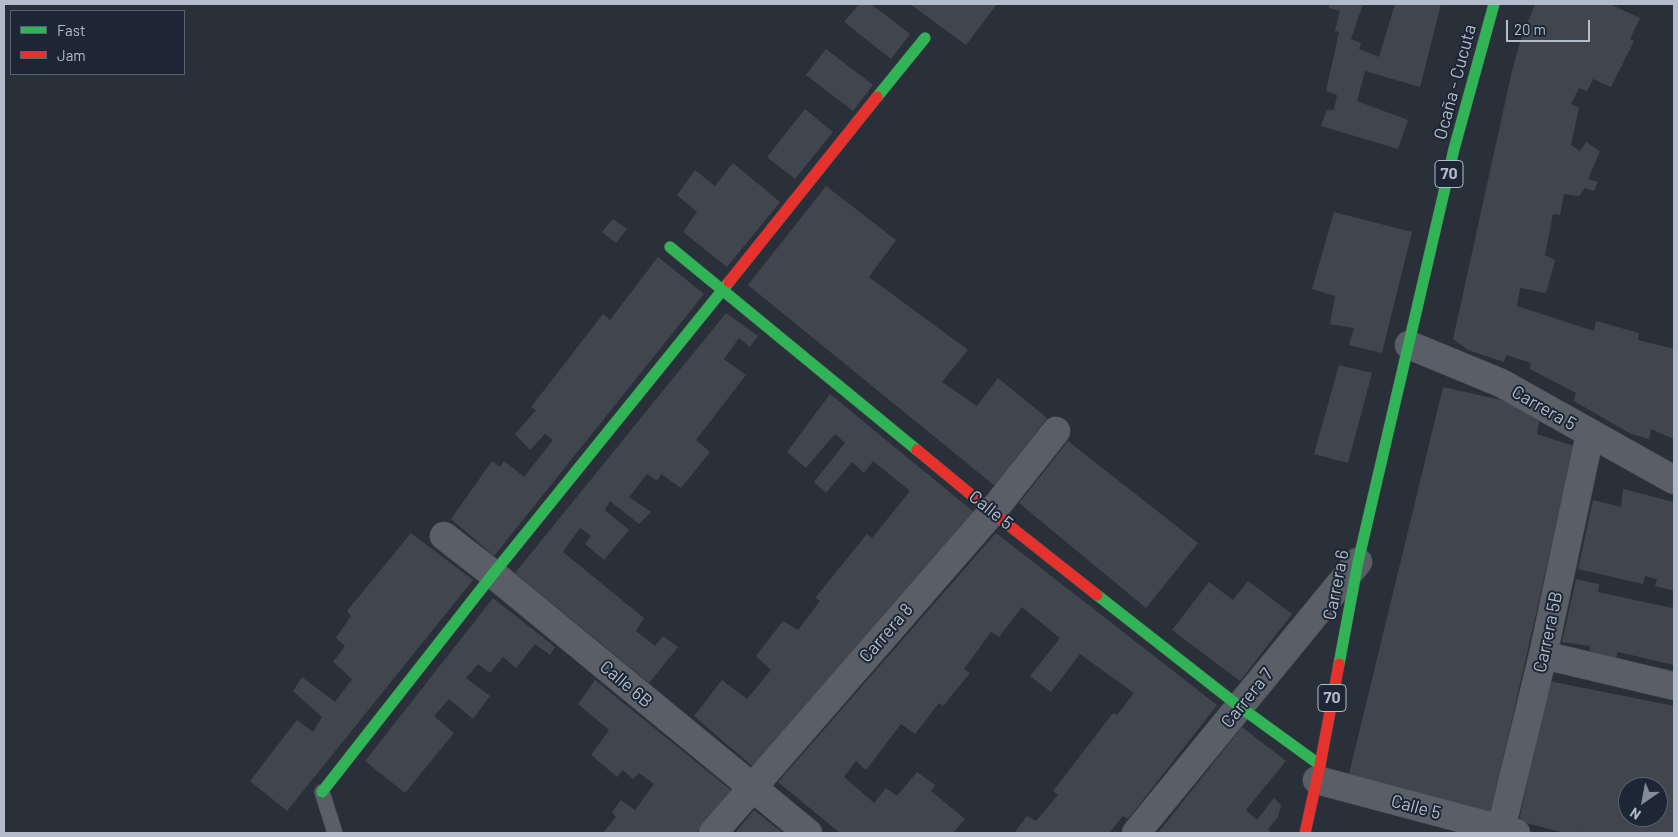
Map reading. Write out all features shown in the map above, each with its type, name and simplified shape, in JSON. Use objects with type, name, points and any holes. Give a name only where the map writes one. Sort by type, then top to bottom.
[{"type":"street","name":"Ocaña - Cucuta","points":[[1409,346],[1454,149],[1494,4]]},
{"type":"street","points":[[322,792],[493,574],[925,38]]},
{"type":"street","name":"Calle 5","points":[[670,247],[992,512],[1240,707],[1318,772],[1470,828],[1509,831]]},
{"type":"street","name":"Carrera 5","points":[[1409,346],[1501,383],[1674,480]]},
{"type":"street","name":"Carrera 6","points":[[1305,833],[1358,562],[1409,346]]},
{"type":"street","name":"Carrera 8","points":[[713,833],[992,512],[1056,431]]},
{"type":"street","name":"Carrera 5B","points":[[1509,831],[1543,655],[1590,434]]},
{"type":"street","name":"Calle 6B","points":[[444,536],[493,574],[808,833]]},
{"type":"street","name":"Carrera 7","points":[[1136,833],[1358,562]]},
{"type":"street","points":[[1543,655],[1674,686]]},
{"type":"lane","points":[[322,792],[335,833]]},
{"type":"building","points":[[859,4],[871,4],[910,34],[891,59],[844,22]]},
{"type":"building","points":[[910,4],[997,4],[966,45]]},
{"type":"building","points":[[1329,4],[1363,4],[1351,39],[1361,43],[1359,49],[1379,57],[1395,4],[1441,4],[1420,87],[1365,71],[1357,101],[1408,120],[1398,149],[1321,126],[1327,110],[1334,110],[1337,95],[1326,91],[1339,32],[1335,31],[1340,11],[1329,8]]},
{"type":"building","points":[[1535,4],[1610,4],[1640,18],[1630,39],[1634,41],[1611,87],[1593,79],[1587,91],[1579,88],[1571,104],[1579,108],[1571,145],[1580,151],[1586,142],[1600,151],[1588,179],[1598,182],[1594,191],[1585,188],[1579,196],[1564,194],[1560,215],[1553,214],[1545,255],[1555,260],[1546,293],[1520,288],[1517,306],[1594,331],[1596,321],[1639,333],[1638,340],[1674,349],[1674,439],[1651,429],[1649,439],[1631,434],[1574,401],[1576,393],[1530,369],[1531,363],[1506,355],[1504,362],[1468,350],[1453,339],[1512,71],[1520,42]]},
{"type":"building","points":[[826,49],[873,85],[853,111],[806,75]]},
{"type":"building","points":[[805,109],[833,132],[795,179],[767,157]]},
{"type":"building","points":[[733,163],[780,202],[727,267],[683,232],[697,212],[677,195],[695,170],[715,186]]},
{"type":"building","points":[[826,186],[896,240],[869,277],[968,350],[942,382],[977,406],[998,378],[1047,418],[995,486],[748,285]]},
{"type":"building","points":[[1334,212],[1412,232],[1382,353],[1349,345],[1354,328],[1330,324],[1335,296],[1312,289]]},
{"type":"building","points":[[613,219],[627,229],[616,243],[602,232]]},
{"type":"building","points":[[658,257],[704,294],[494,556],[451,519],[492,461],[500,467],[504,461],[524,477],[553,440],[545,434],[530,450],[515,434],[536,410],[531,407],[603,314],[610,320]]},
{"type":"building","points":[[726,313],[758,336],[750,347],[739,338],[724,359],[746,375],[696,440],[710,452],[681,488],[661,474],[657,481],[647,474],[629,497],[651,512],[639,524],[610,501],[605,510],[629,530],[604,560],[585,544],[591,536],[580,528],[563,552],[644,618],[636,631],[655,646],[663,636],[678,647],[649,683],[515,573]]},
{"type":"building","points":[[1339,365],[1372,373],[1348,463],[1314,454]]},
{"type":"building","points":[[1443,387],[1510,402],[1539,421],[1537,434],[1574,446],[1491,812],[1349,774]]},
{"type":"building","points":[[830,394],[975,513],[753,767],[694,716],[722,680],[747,699],[771,670],[756,656],[783,621],[798,630],[820,601],[815,598],[867,534],[872,538],[910,491],[873,461],[864,473],[852,462],[826,493],[814,482],[845,443],[835,434],[806,468],[787,452]]},
{"type":"building","points":[[1068,441],[1198,543],[1146,608],[1019,503]]},
{"type":"building","points":[[1623,489],[1674,502],[1674,591],[1655,586],[1657,579],[1645,576],[1643,584],[1578,569],[1593,500],[1621,507]]},
{"type":"building","points":[[411,533],[473,580],[287,811],[250,781],[297,720],[313,732],[322,717],[293,691],[302,677],[335,702],[352,679],[333,662],[345,646],[336,638],[351,616],[347,611]]},
{"type":"building","points":[[996,533],[1217,705],[1128,819],[1123,816],[1109,833],[1014,833],[1027,816],[1036,821],[1058,795],[1053,791],[1113,713],[1117,715],[1134,693],[1080,654],[1051,692],[1030,676],[1060,638],[1022,607],[999,637],[991,632],[964,669],[970,673],[943,706],[939,703],[915,734],[901,724],[866,770],[856,761],[844,777],[874,803],[886,788],[897,796],[917,772],[935,785],[931,791],[965,819],[953,833],[840,833],[778,782]]},
{"type":"building","points":[[1576,579],[1599,584],[1598,592],[1672,608],[1674,603],[1674,665],[1618,652],[1616,658],[1590,653],[1590,646],[1562,642]]},
{"type":"building","points":[[1248,581],[1292,614],[1240,681],[1172,630],[1209,582],[1233,600]]},
{"type":"building","points":[[493,598],[555,647],[550,655],[535,644],[516,668],[503,657],[490,673],[478,664],[466,678],[490,696],[473,719],[449,699],[434,716],[454,733],[405,793],[365,761]]},
{"type":"building","points":[[595,680],[732,791],[697,833],[603,833],[616,817],[612,812],[621,800],[635,810],[654,784],[639,773],[633,779],[623,770],[617,777],[591,755],[609,730],[578,704]]},
{"type":"building","points":[[1549,681],[1674,706],[1674,833],[1582,833],[1575,831],[1575,833],[1565,833],[1519,821]]},
{"type":"building","points":[[1242,727],[1286,761],[1246,810],[1257,820],[1274,798],[1281,805],[1278,817],[1268,829],[1271,833],[1158,833]]},
{"type":"building","points":[[754,810],[783,833],[735,833]]},
{"type":"traffic: fast","points":[[1339,664],[1358,562],[1454,149],[1494,4]]},
{"type":"traffic: fast","points":[[877,97],[925,38]]},
{"type":"traffic: fast","points":[[670,247],[917,450]]},
{"type":"traffic: fast","points":[[322,792],[493,574],[729,282]]},
{"type":"traffic: fast","points":[[1097,595],[1240,707],[1320,765]]},
{"type":"traffic: jam","points":[[729,282],[877,97]]},
{"type":"traffic: jam","points":[[917,450],[1097,595]]},
{"type":"traffic: jam","points":[[1305,833],[1339,664]]}]
